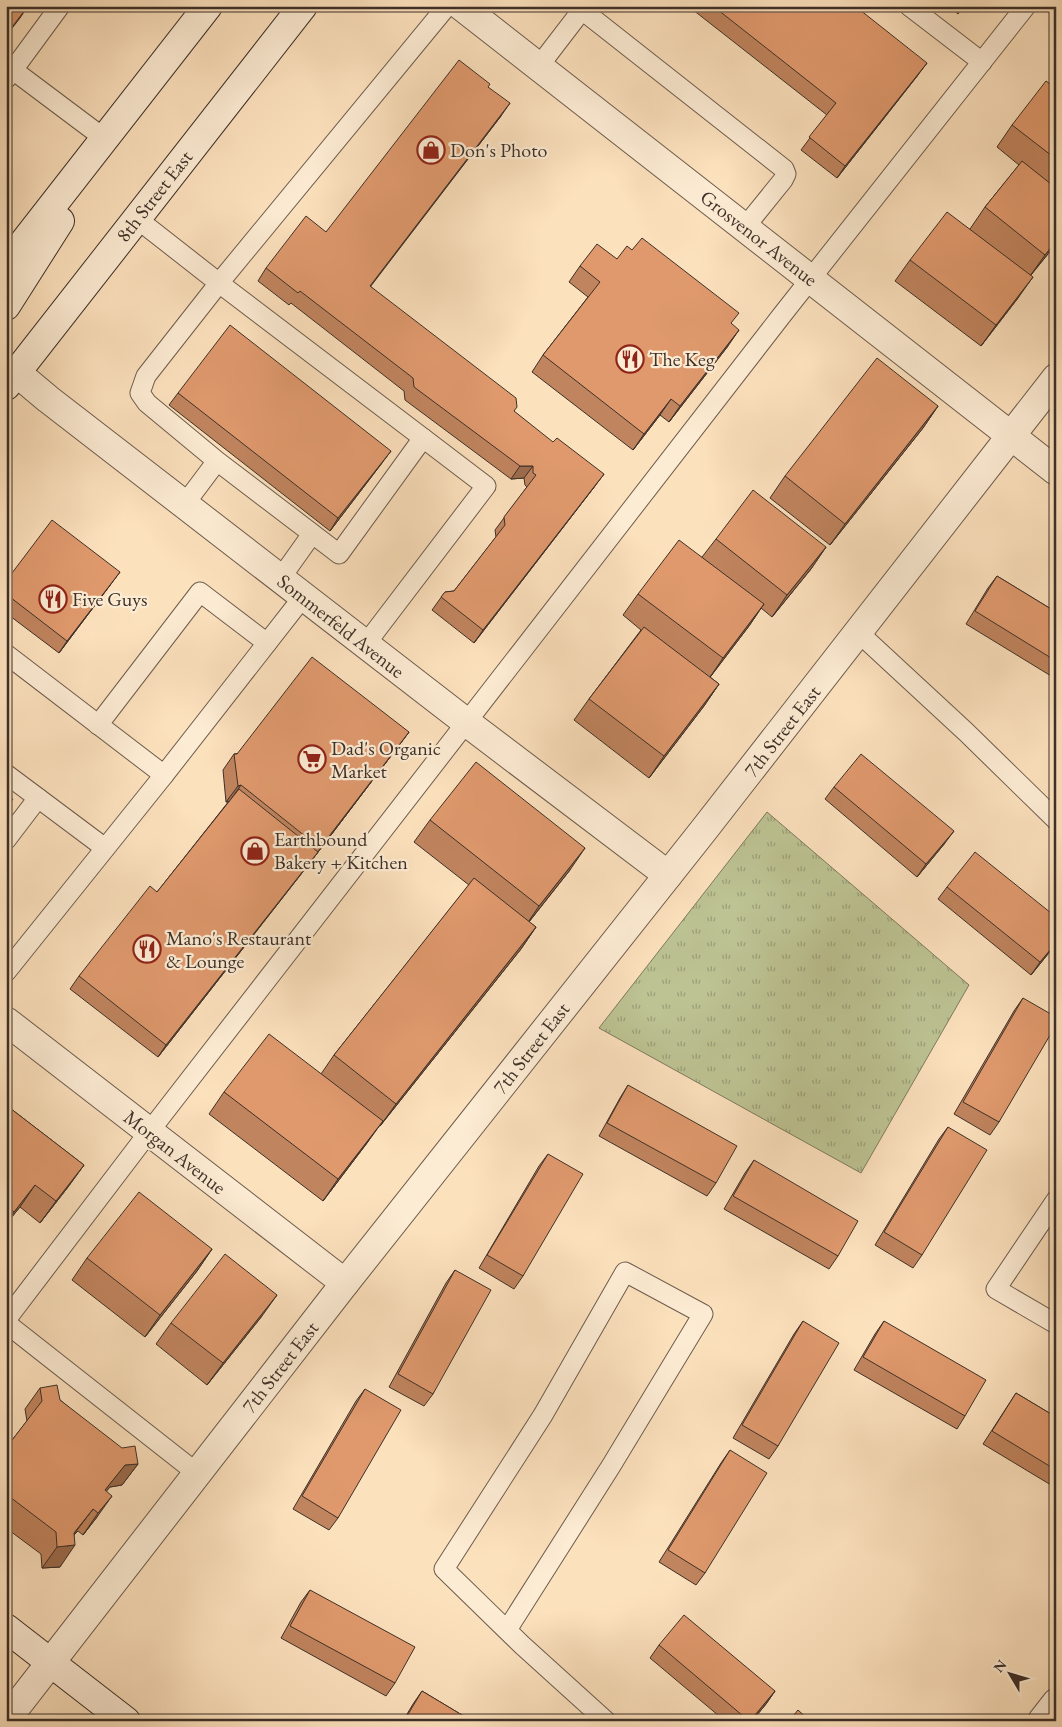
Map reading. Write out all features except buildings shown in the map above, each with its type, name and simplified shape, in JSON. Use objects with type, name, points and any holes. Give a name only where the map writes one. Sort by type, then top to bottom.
[{"type":"street","points":[[6,265],[208,6]]},
{"type":"street","name":"8th Street East","points":[[10,374],[303,6]]},
{"type":"street","name":"Grosvenor Avenue","points":[[461,6],[1056,471]]},
{"type":"street","points":[[6,306],[51,236],[68,207],[78,179],[105,139]]},
{"type":"street","name":"Sommerfeld Avenue","points":[[10,374],[668,875]]},
{"type":"street","name":"7th Street East","points":[[6,1720],[345,1283],[859,633],[1056,378]]},
{"type":"street","name":"Morgan Avenue","points":[[6,1021],[345,1283]]},
{"type":"street","points":[[6,1628],[126,1721]]},
{"type":"street","points":[[1042,1721],[1056,1703]]},
{"type":"lane","points":[[60,6],[10,74],[105,139]]},
{"type":"lane","points":[[423,438],[339,554],[217,461],[147,403],[140,393],[146,376],[219,283],[447,6]]},
{"type":"lane","points":[[909,6],[982,62]]},
{"type":"lane","points":[[198,1474],[6,1322],[149,1132],[466,722],[1026,6]]},
{"type":"lane","points":[[538,66],[584,8],[784,169],[786,174],[784,180],[746,228]]},
{"type":"lane","points":[[136,218],[486,486],[365,645]]},
{"type":"lane","points":[[184,505],[217,461]]},
{"type":"lane","points":[[280,579],[312,534]]},
{"type":"lane","points":[[98,725],[200,592],[267,643]]},
{"type":"lane","points":[[6,972],[164,776],[302,597]]},
{"type":"lane","points":[[859,633],[966,732],[1056,820]]},
{"type":"lane","points":[[6,654],[164,776]]},
{"type":"lane","points":[[6,774],[105,848]]},
{"type":"lane","points":[[6,840],[38,798]]},
{"type":"lane","points":[[1056,1200],[996,1289],[1056,1324]]},
{"type":"lane","points":[[507,1630],[611,1466],[703,1314],[625,1272],[543,1415],[444,1569],[507,1630],[606,1721]]},
{"type":"green space","points":[[767,812],[969,985],[861,1173],[599,1028]]},
{"type":"place","name":"Don's Photo","points":[[431,150]]},
{"type":"place","name":"The Keg","points":[[630,359]]},
{"type":"place","name":"Five Guys","points":[[53,599]]},
{"type":"place","name":"Dad's Organic Market","points":[[312,759]]},
{"type":"place","name":"Earthbound Bakery + Kitchen","points":[[255,851]]},
{"type":"place","name":"Mano's Restaurant & Lounge","points":[[147,949]]}]
